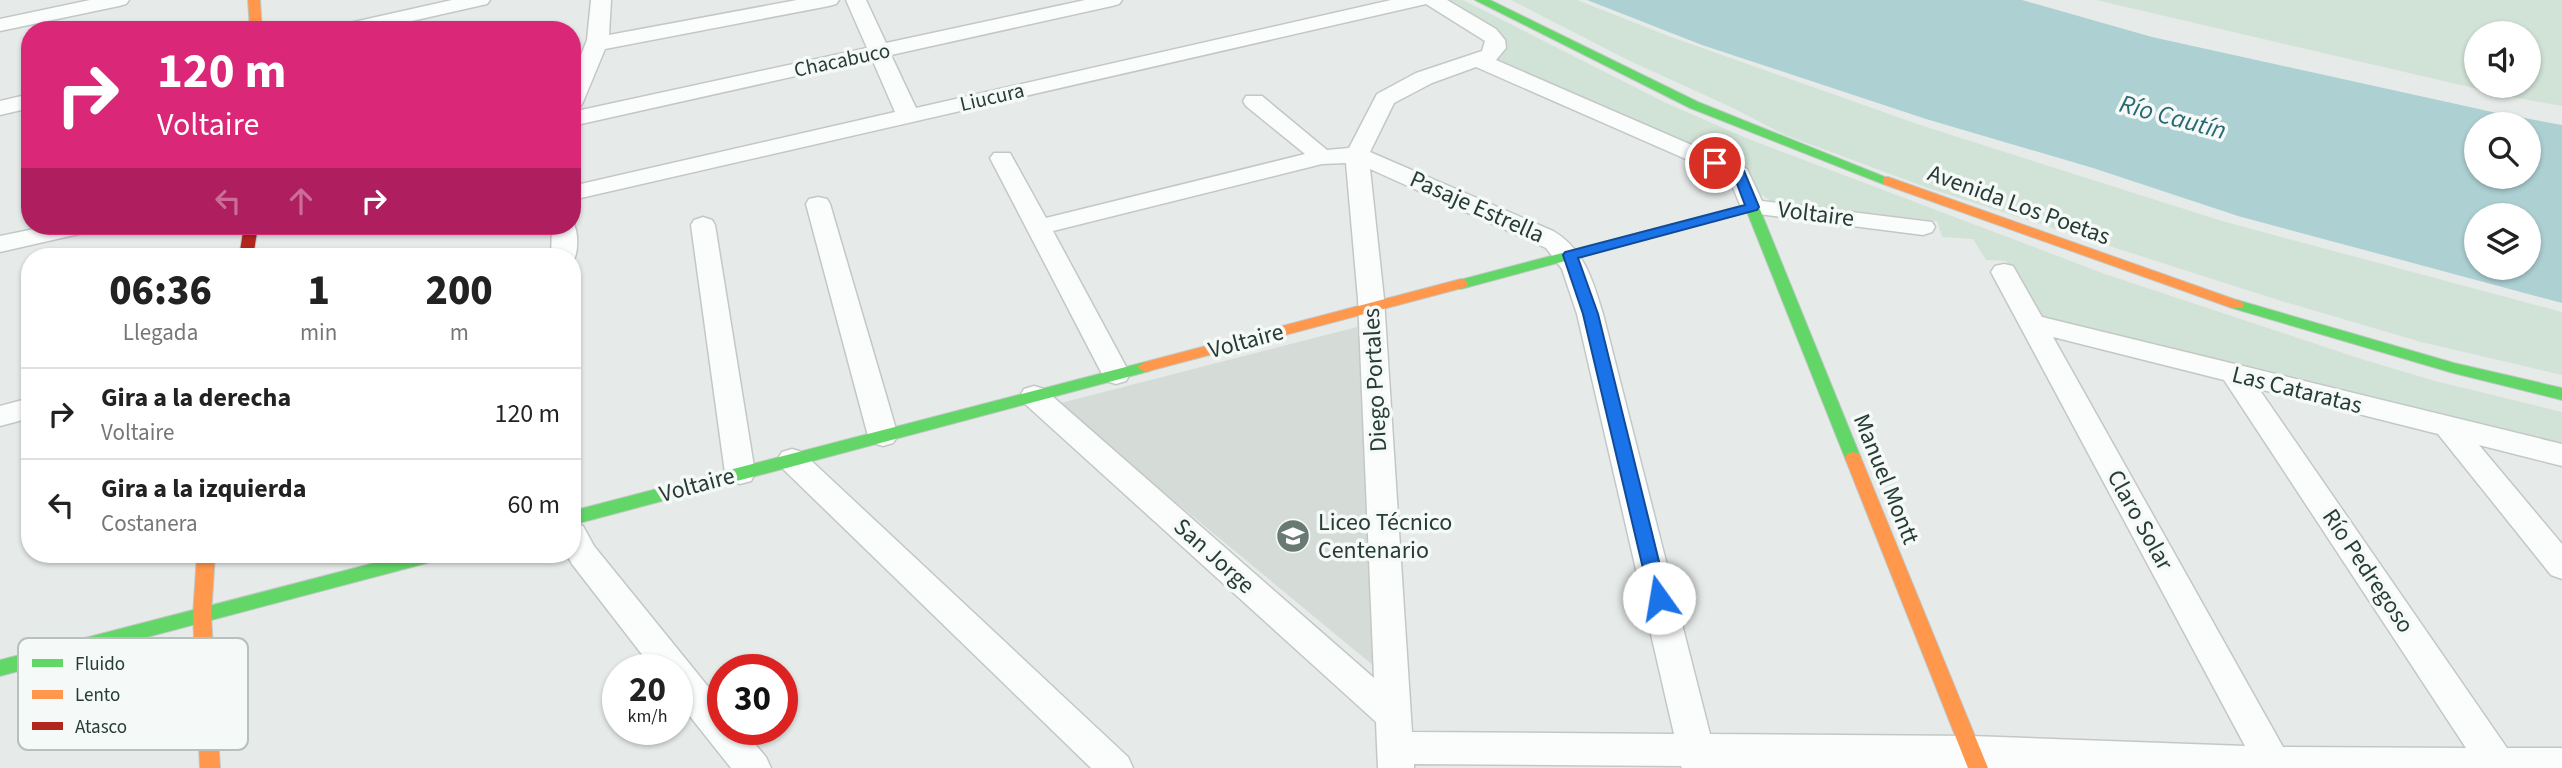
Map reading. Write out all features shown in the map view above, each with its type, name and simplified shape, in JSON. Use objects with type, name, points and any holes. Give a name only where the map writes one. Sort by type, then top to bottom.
[{"type":"street","points":[[0,24],[119,0]]},
{"type":"street","points":[[254,0],[255,21]]},
{"type":"street","points":[[376,21],[444,3],[480,0]]},
{"type":"street","points":[[581,81],[597,44],[602,22],[601,0]]},
{"type":"street","points":[[597,44],[829,0]]},
{"type":"street","points":[[856,0],[908,116]]},
{"type":"street","name":"Chacabuco","points":[[581,117],[1112,0]]},
{"type":"street","name":"Liucura","points":[[581,191],[1418,0]]},
{"type":"street","points":[[1038,227],[1322,157],[1357,155],[1385,99],[1424,78],[1493,51],[1496,43],[1493,37],[1433,0]]},
{"type":"street","name":"Avenida Los Poetas","points":[[1481,0],[1631,77],[1694,105],[1930,197],[2244,307],[2453,368],[2562,394]]},
{"type":"street","points":[[1476,59],[1739,174],[1752,207]]},
{"type":"street","points":[[1254,101],[1322,157]]},
{"type":"street","points":[[0,108],[21,103]]},
{"type":"street","name":"Pasaje Estrella","points":[[1357,155],[1544,236],[1563,247],[1570,255],[1590,314],[1698,760]]},
{"type":"street","name":"Diego Portales","points":[[1357,155],[1371,308],[1395,744]]},
{"type":"street","points":[[1002,158],[1116,374]]},
{"type":"street","points":[[818,204],[883,436]]},
{"type":"street","name":"Voltaire","points":[[581,516],[1752,207],[1923,227]]},
{"type":"street","name":"Manuel Montt","points":[[1752,207],[1974,760]]},
{"type":"street","points":[[703,225],[740,473]]},
{"type":"street","points":[[0,244],[42,235]]},
{"type":"street","name":"Claro Solar","points":[[2004,272],[2275,766]]},
{"type":"street","name":"Las Cataratas","points":[[2032,323],[2562,455]]},
{"type":"street","name":"Río Pedregoso","points":[[2235,375],[2498,766]]},
{"type":"street","name":"San Jorge","points":[[1034,396],[1395,744]]},
{"type":"street","points":[[0,416],[21,410]]},
{"type":"street","points":[[2448,427],[2562,566]]},
{"type":"street","points":[[792,460],[1115,768]]},
{"type":"street","points":[[581,551],[661,654]]},
{"type":"street","points":[[203,638],[205,563]]},
{"type":"street","points":[[114,638],[400,563]]},
{"type":"street","points":[[0,668],[18,663]]},
{"type":"street","points":[[693,695],[753,768]]},
{"type":"street","points":[[1395,744],[1698,760],[1974,760],[2275,766],[2562,764]]},
{"type":"street","points":[[209,750],[210,768]]},
{"type":"shaded area","name":"Liceo Técnico Centenario","points":[[1361,326],[1375,667],[1057,404]]},
{"type":"green space","points":[[1423,0],[1463,0],[1666,103],[1751,140],[2105,274],[2358,358],[2435,381],[2562,412],[2562,446],[2231,368],[2034,314],[2006,261],[1986,260],[1973,239],[1942,237],[1937,221],[1772,202],[1755,190],[1480,57],[1498,48]]},
{"type":"green space","points":[[1511,0],[1577,0],[1671,37],[1923,126],[2222,221],[2562,312],[2562,375],[2421,342],[2278,300],[1928,188],[1785,135],[1630,61]]},
{"type":"green space","points":[[2096,0],[2562,0],[2562,106],[2518,98],[2541,98],[2541,21],[2464,21],[2464,86]]},
{"type":"water","name":"Río Cautín","points":[[1587,0],[2022,0],[2152,37],[2492,112],[2464,112],[2464,189],[2541,189],[2541,121],[2562,125],[2562,303],[2476,280],[2541,280],[2541,203],[2464,203],[2464,277],[2238,216],[2093,168],[1926,119],[1702,45]]},
{"type":"traffic: fast","points":[[1481,0],[1694,105],[1888,181]]},
{"type":"traffic: fast","points":[[1461,284],[1752,207],[1853,458]]},
{"type":"traffic: fast","points":[[2237,305],[2453,368],[2562,394]]},
{"type":"traffic: fast","points":[[581,516],[1145,367]]},
{"type":"traffic: fast","points":[[114,638],[400,563]]},
{"type":"traffic: fast","points":[[0,668],[18,663]]},
{"type":"traffic: slow","points":[[254,0],[255,21]]},
{"type":"traffic: slow","points":[[1888,181],[2237,305]]},
{"type":"traffic: slow","points":[[1145,367],[1461,284]]},
{"type":"traffic: slow","points":[[1853,458],[1978,768]]},
{"type":"traffic: slow","points":[[203,638],[205,563]]},
{"type":"traffic: slow","points":[[209,750],[210,768]]},
{"type":"traffic: jam","points":[[247,248],[250,235]]},
{"type":"place","name":"Liceo Técnico Centenario","points":[[1293,536]]},
{"type":"route","points":[[1659,598],[1590,314],[1570,255],[1752,207],[1739,174],[1715,163]]}]
